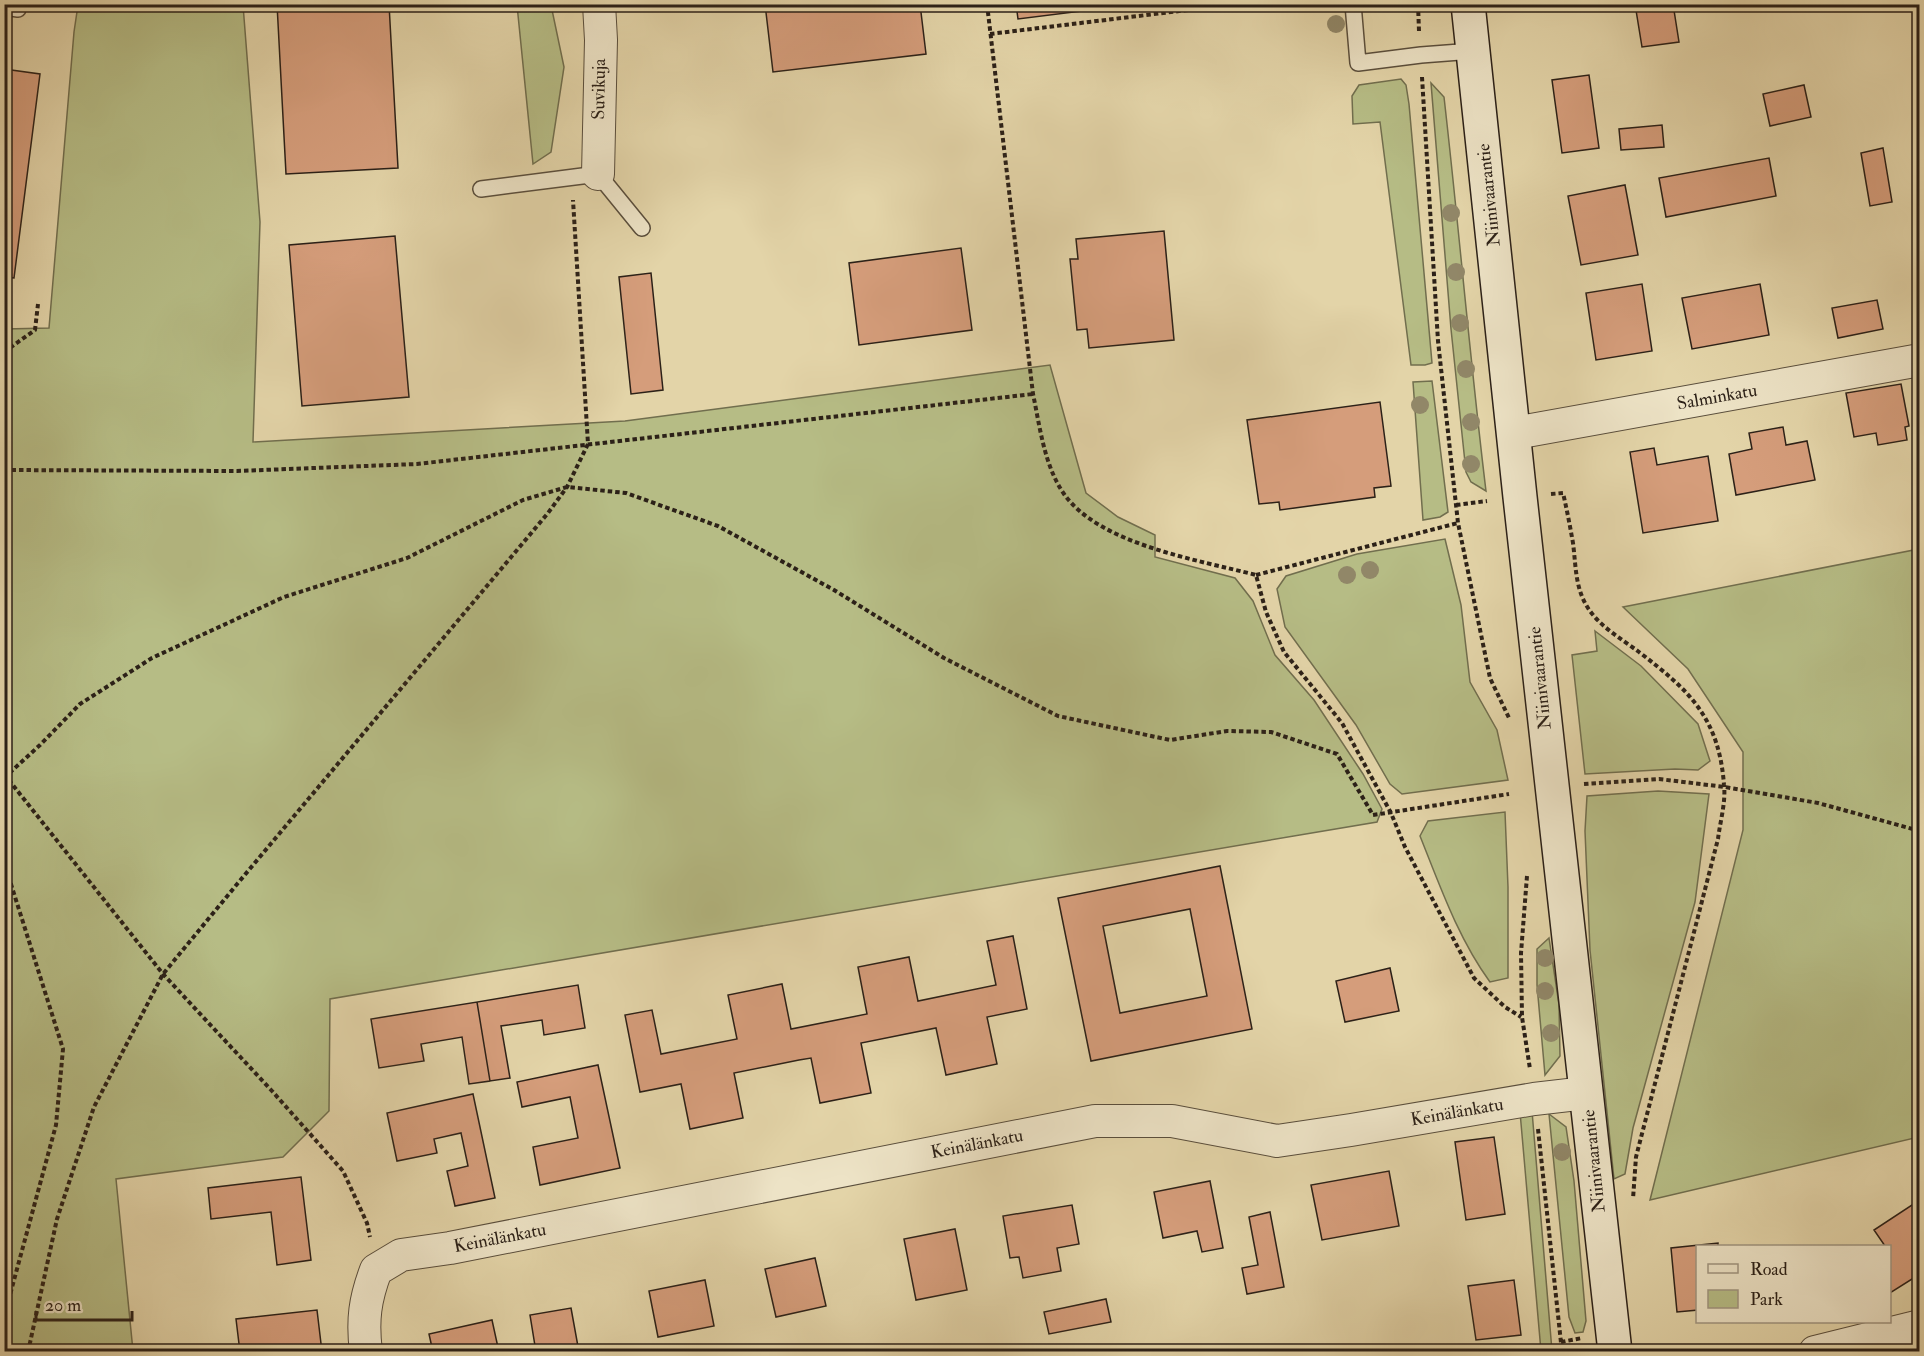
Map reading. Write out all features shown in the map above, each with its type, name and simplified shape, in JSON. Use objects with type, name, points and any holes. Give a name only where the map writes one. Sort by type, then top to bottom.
[{"type":"main road","name":"Niinivaarantie","points":[[1468,4],[1615,1352]]},
{"type":"street","name":"Suvikuja","points":[[585,176],[600,40],[599,4]]},
{"type":"street","name":"Salminkatu","points":[[1515,433],[1920,360]]},
{"type":"street","name":"Keinälänkatu","points":[[376,1270],[400,1255],[450,1248],[1095,1121],[1172,1121],[1277,1141],[1534,1099],[1586,1093]]},
{"type":"street","points":[[366,1352],[365,1300],[376,1270]]},
{"type":"street","points":[[1815,1352],[1920,1326]]},
{"type":"lane","points":[[1353,4],[1358,63],[1473,51]]},
{"type":"lane","points":[[481,189],[585,176],[642,228]]},
{"type":"path","points":[[987,4],[1033,394],[1045,456],[1064,494],[1091,522],[1138,544],[1256,575],[1458,523]]},
{"type":"path","points":[[990,34],[1238,4]]},
{"type":"path","points":[[1418,4],[1438,341],[1458,523],[1490,678],[1510,721]]},
{"type":"path","points":[[28,1352],[57,1220],[94,1107],[163,974],[548,513],[567,487],[588,444],[585,176]]},
{"type":"path","points":[[4,352],[35,330],[38,304]]},
{"type":"path","points":[[4,470],[237,471],[417,464],[1033,394]]},
{"type":"path","points":[[376,1270],[367,1223],[343,1172],[163,974],[5,776],[40,746],[80,704],[152,658],[284,597],[407,558],[523,500],[567,487],[626,493],[718,526],[834,590],[944,658],[1058,716],[1170,740],[1227,731],[1271,732],[1337,754],[1373,815],[1509,794]]},
{"type":"path","points":[[1456,505],[1563,494],[1573,544],[1578,590],[1589,611],[1675,680],[1696,702],[1708,721],[1714,738],[1725,787],[1718,839],[1636,1157],[1632,1209]]},
{"type":"path","points":[[1256,575],[1266,612],[1284,652],[1342,723],[1391,813],[1405,847],[1474,978],[1505,1006],[1522,1017]]},
{"type":"path","points":[[1580,784],[1659,779],[1725,787],[1818,803],[1920,831]]},
{"type":"path","points":[[4,862],[63,1048],[56,1125],[4,1317]]},
{"type":"path","points":[[1528,868],[1521,953],[1522,1017],[1534,1099],[1562,1352]]},
{"type":"green space","points":[[78,5],[243,5],[260,222],[253,442],[625,421],[1050,365],[1086,493],[1118,517],[1155,535],[1155,557],[1235,578],[1253,601],[1275,655],[1314,700],[1363,774],[1382,809],[1377,822],[330,999],[329,1111],[283,1157],[116,1179],[133,1351],[5,1351],[5,329],[49,328]]},
{"type":"green space","points":[[517,5],[551,5],[564,67],[551,152],[533,164]]},
{"type":"green space","points":[[1401,79],[1406,85],[1409,104],[1432,363],[1425,365],[1411,365],[1380,122],[1353,124],[1352,96],[1359,85]]},
{"type":"green space","points":[[1431,83],[1444,97],[1486,491],[1471,482],[1466,472],[1451,329]]},
{"type":"green space","points":[[1432,381],[1448,512],[1440,517],[1423,520],[1413,382]]},
{"type":"green space","points":[[1445,539],[1461,605],[1470,682],[1497,730],[1508,780],[1402,794],[1390,784],[1356,725],[1285,627],[1277,589],[1286,576],[1357,554]]},
{"type":"green space","points":[[1919,549],[1919,1137],[1650,1200],[1743,830],[1743,752],[1688,669],[1623,607]]},
{"type":"green space","points":[[1595,631],[1641,666],[1698,724],[1710,761],[1698,770],[1675,769],[1585,774],[1572,655],[1597,651]]},
{"type":"green space","points":[[1658,791],[1709,794],[1695,902],[1633,1128],[1625,1174],[1614,1179],[1590,950],[1585,831],[1587,796]]},
{"type":"green space","points":[[1505,812],[1508,978],[1490,982],[1459,930],[1420,836],[1428,821]]},
{"type":"green space","points":[[1549,938],[1559,1005],[1560,1056],[1545,1075],[1537,985],[1537,949]]},
{"type":"green space","points":[[1532,1111],[1552,1351],[1541,1351],[1520,1112]]},
{"type":"green space","points":[[1549,1114],[1566,1127],[1574,1181],[1586,1321],[1583,1332],[1575,1333],[1569,1317]]},
{"type":"building","points":[[277,4],[389,4],[398,168],[286,174]]},
{"type":"building","points":[[765,4],[920,4],[926,54],[773,72]]},
{"type":"building","points":[[1016,4],[1138,4],[1018,19]]},
{"type":"building","points":[[1635,4],[1673,4],[1679,42],[1642,47]]},
{"type":"building","points":[[4,69],[40,74],[14,278],[4,277]]},
{"type":"building","points":[[1589,75],[1599,148],[1562,153],[1552,80]]},
{"type":"building","points":[[1804,85],[1811,117],[1770,126],[1763,94]]},
{"type":"building","points":[[1662,125],[1664,147],[1621,150],[1619,129]]},
{"type":"building","points":[[1883,148],[1892,202],[1870,206],[1861,153]]},
{"type":"building","points":[[1769,158],[1776,196],[1666,217],[1659,178]]},
{"type":"building","points":[[1625,185],[1638,255],[1581,265],[1568,196]]},
{"type":"building","points":[[1164,231],[1174,340],[1089,348],[1087,329],[1077,330],[1070,259],[1078,259],[1076,239]]},
{"type":"building","points":[[395,236],[409,397],[302,406],[289,245]]},
{"type":"building","points":[[961,248],[972,330],[859,345],[849,263]]},
{"type":"building","points":[[651,273],[663,390],[631,394],[619,277]]},
{"type":"building","points":[[1642,284],[1652,351],[1596,360],[1586,293]]},
{"type":"building","points":[[1760,284],[1769,335],[1692,349],[1682,298]]},
{"type":"building","points":[[1877,300],[1883,329],[1838,338],[1832,308]]},
{"type":"building","points":[[1901,384],[1909,426],[1905,427],[1907,440],[1878,445],[1876,433],[1854,437],[1846,393]]},
{"type":"building","points":[[1380,402],[1391,486],[1374,488],[1375,497],[1280,510],[1279,502],[1259,504],[1247,420]]},
{"type":"building","points":[[1783,427],[1786,445],[1807,441],[1815,480],[1736,495],[1729,454],[1752,449],[1749,433]]},
{"type":"building","points":[[1654,448],[1657,465],[1708,456],[1718,521],[1643,533],[1630,452]]},
{"type":"building","points":[[1220,866],[1252,1029],[1091,1061],[1058,898]],"holes":[[[1190,909],[1207,996],[1120,1013],[1103,926]]]},
{"type":"building","points":[[1013,936],[1027,1009],[987,1017],[997,1064],[946,1075],[936,1028],[861,1043],[871,1093],[820,1103],[811,1058],[799,1060],[734,1073],[743,1118],[690,1129],[681,1084],[640,1092],[625,1015],[652,1010],[661,1054],[737,1039],[728,995],[782,984],[791,1029],[867,1014],[858,967],[909,957],[918,1001],[996,985],[987,941]]},
{"type":"building","points":[[1390,968],[1399,1011],[1345,1022],[1336,981]]},
{"type":"building","points":[[578,985],[585,1028],[544,1035],[542,1020],[501,1026],[510,1078],[490,1081],[477,1002]]},
{"type":"building","points":[[477,1002],[490,1081],[469,1084],[462,1037],[421,1044],[424,1061],[379,1068],[371,1019]]},
{"type":"building","points":[[598,1065],[620,1168],[540,1185],[533,1147],[578,1138],[570,1097],[522,1107],[517,1082]]},
{"type":"building","points":[[473,1094],[495,1198],[455,1206],[447,1171],[468,1166],[461,1133],[434,1139],[437,1153],[397,1161],[387,1113]]},
{"type":"building","points":[[1494,1137],[1505,1214],[1466,1220],[1455,1142]]},
{"type":"building","points":[[1389,1171],[1399,1226],[1322,1240],[1311,1185]]},
{"type":"building","points":[[301,1177],[311,1260],[277,1265],[271,1212],[211,1219],[208,1188]]},
{"type":"building","points":[[1210,1181],[1223,1248],[1202,1252],[1197,1231],[1163,1238],[1154,1192]]},
{"type":"building","points":[[1918,1201],[1920,1204],[1920,1274],[1891,1292],[1891,1245],[1884,1245],[1874,1230]]},
{"type":"building","points":[[1072,1205],[1079,1244],[1057,1248],[1061,1271],[1023,1278],[1019,1257],[1010,1258],[1003,1216]]},
{"type":"building","points":[[1270,1212],[1284,1287],[1247,1294],[1242,1268],[1258,1265],[1249,1217]]},
{"type":"building","points":[[955,1229],[967,1290],[916,1300],[904,1239]]},
{"type":"building","points":[[1696,1245],[1696,1310],[1677,1312],[1671,1248]]},
{"type":"building","points":[[815,1258],[826,1306],[776,1317],[765,1269]]},
{"type":"building","points":[[705,1280],[714,1326],[658,1337],[649,1291]]},
{"type":"building","points":[[1514,1280],[1521,1335],[1476,1340],[1468,1286]]},
{"type":"building","points":[[1106,1299],[1111,1322],[1049,1334],[1044,1312]]},
{"type":"building","points":[[571,1308],[579,1352],[536,1352],[530,1315]]},
{"type":"building","points":[[317,1310],[322,1352],[240,1352],[236,1319]]},
{"type":"building","points":[[492,1320],[499,1352],[433,1352],[429,1334]]}]
